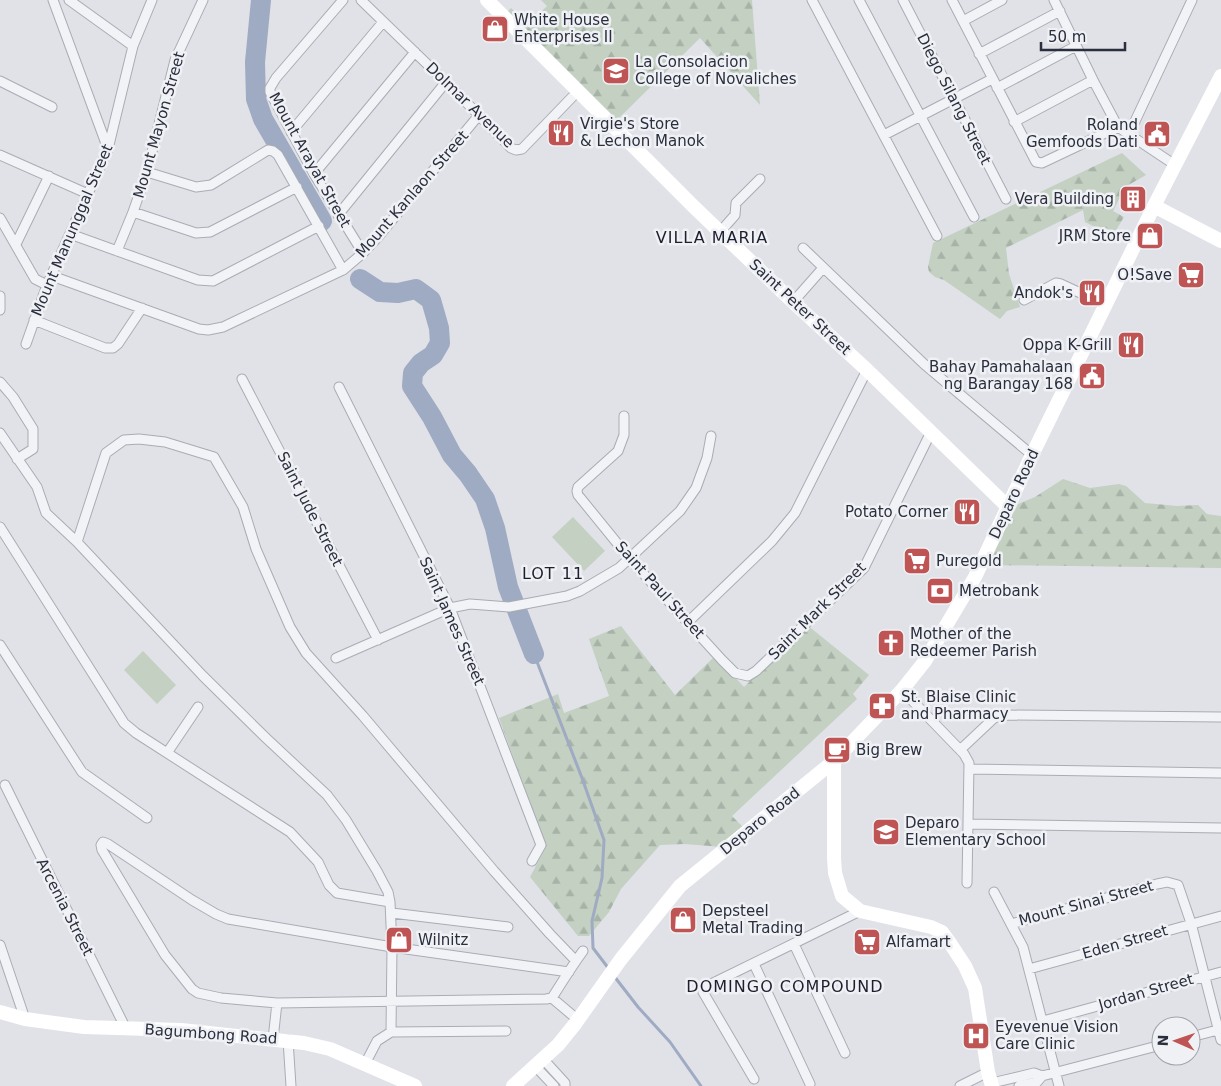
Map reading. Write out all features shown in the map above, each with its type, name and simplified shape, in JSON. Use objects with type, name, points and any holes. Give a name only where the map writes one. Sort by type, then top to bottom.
[{"type":"main road","name":"Saint Peter Street","points":[[487,0],[720,232],[867,370],[1008,507]]},
{"type":"main road","name":"Deparo Road","points":[[578,1020],[606,980],[680,886],[834,761],[902,690],[925,661],[945,631],[975,577],[1032,455],[1154,206],[1221,76]]},
{"type":"main road","points":[[1154,206],[1221,241]]},
{"type":"main road","points":[[834,761],[834,858],[835,873],[842,896],[860,911],[930,927],[942,932],[965,966],[975,988],[991,1080]]},
{"type":"main road","name":"Bagumbong Road","points":[[0,1012],[25,1018],[84,1026],[181,1030],[288,1040],[330,1050],[415,1086]]},
{"type":"main road","points":[[513,1086],[540,1063],[578,1020]]},
{"type":"street","points":[[53,0],[108,150]]},
{"type":"street","points":[[69,0],[133,46]]},
{"type":"street","name":"Mount Manunggal Street","points":[[26,344],[48,285],[108,150],[133,46],[152,0]]},
{"type":"street","name":"Mount Mayon Street","points":[[117,251],[147,172],[176,60],[203,0]]},
{"type":"street","name":"Mount Arayat Street","points":[[343,0],[276,78],[270,88],[270,92],[314,174],[363,253]]},
{"type":"street","name":"Dolmar Avenue","points":[[361,0],[511,148],[519,150],[578,91]]},
{"type":"street","points":[[812,0],[937,236]]},
{"type":"street","points":[[859,0],[974,217]]},
{"type":"street","name":"Diego Silang Street","points":[[903,0],[1006,199]]},
{"type":"street","points":[[952,0],[1036,162],[1042,163],[1118,127]]},
{"type":"street","points":[[962,21],[1002,0]]},
{"type":"street","points":[[1054,0],[1118,127],[1175,165]]},
{"type":"street","points":[[1129,134],[1192,0]]},
{"type":"street","points":[[980,54],[1060,11]]},
{"type":"street","points":[[291,132],[384,22]]},
{"type":"street","points":[[997,88],[1076,46]]},
{"type":"street","points":[[314,174],[415,52]]},
{"type":"street","points":[[884,135],[992,79]]},
{"type":"street","points":[[1014,122],[1093,80]]},
{"type":"street","points":[[0,81],[52,107]]},
{"type":"street","points":[[338,215],[446,82]]},
{"type":"street","name":"Mount Kanlaon Street","points":[[52,276],[199,329],[208,330],[223,327],[343,270],[363,253],[479,115]]},
{"type":"street","points":[[147,172],[196,187],[211,185],[268,150],[273,151],[278,155],[297,187],[343,270]]},
{"type":"street","points":[[0,155],[88,194]]},
{"type":"street","points":[[16,244],[48,176]]},
{"type":"street","points":[[720,232],[735,215],[736,204],[760,179]]},
{"type":"street","points":[[133,212],[196,233],[210,232],[297,187]]},
{"type":"street","points":[[0,218],[35,279],[48,285]]},
{"type":"street","points":[[70,234],[198,280],[213,281],[319,226]]},
{"type":"street","points":[[803,248],[924,364],[1032,455]]},
{"type":"street","points":[[793,302],[823,268]]},
{"type":"street","points":[[1024,300],[1056,283],[1106,305]]},
{"type":"street","points":[[0,296],[0,310]]},
{"type":"street","points":[[34,320],[105,348],[113,348],[118,344],[142,308]]},
{"type":"street","points":[[688,622],[772,541],[795,513],[867,370]]},
{"type":"street","name":"Saint Jude Street","points":[[242,379],[378,640]]},
{"type":"street","points":[[0,382],[13,397],[33,429],[33,449],[17,459]]},
{"type":"street","name":"Saint James Street","points":[[339,387],[450,608],[541,845],[532,861]]},
{"type":"street","name":"Saint Paul Street","points":[[624,416],[624,435],[618,451],[578,487],[578,495],[630,558],[735,673],[748,676]]},
{"type":"street","name":"Saint Mark Street","points":[[748,676],[756,672],[864,568],[931,432]]},
{"type":"street","points":[[0,433],[37,487],[46,513],[77,542],[202,676],[327,795],[346,820],[388,892],[392,913],[391,1032]]},
{"type":"street","points":[[336,658],[450,608],[470,604],[522,606],[567,596],[580,591],[618,568],[680,511],[696,488],[707,458],[711,436]]},
{"type":"street","points":[[77,542],[106,453],[124,440],[139,439],[165,442],[214,457],[243,507],[256,549],[290,627],[306,653],[363,716],[494,871],[576,961]]},
{"type":"street","points":[[0,527],[4,540],[124,723],[166,753],[290,832],[318,862],[329,885],[337,893],[390,902]]},
{"type":"street","points":[[0,645],[82,772],[146,818]]},
{"type":"street","points":[[902,690],[967,758],[970,769],[967,882]]},
{"type":"street","points":[[166,753],[198,707]]},
{"type":"street","points":[[960,750],[994,718],[1004,715],[1221,717]]},
{"type":"street","points":[[970,769],[1221,773]]},
{"type":"street","name":"Arcenia Street","points":[[4,785],[126,1029]]},
{"type":"street","points":[[968,824],[1221,828]]},
{"type":"street","points":[[569,972],[392,947],[250,924],[222,917],[164,882],[108,844],[102,843],[102,850],[165,954],[192,989],[206,996],[277,1003],[552,998],[578,1020]]},
{"type":"street","name":"Mount Sinai Street","points":[[1011,924],[1167,882],[1178,885],[1191,923],[1220,1030],[1221,1040]]},
{"type":"street","points":[[994,892],[1023,947],[1059,1086]]},
{"type":"street","points":[[754,1079],[703,992],[709,985],[860,911]]},
{"type":"street","points":[[392,913],[508,927]]},
{"type":"street","name":"Eden Street","points":[[1029,969],[1221,916]]},
{"type":"street","points":[[0,944],[25,1018]]},
{"type":"street","points":[[794,944],[845,1053]]},
{"type":"street","points":[[552,998],[583,951]]},
{"type":"street","points":[[754,964],[810,1084]]},
{"type":"street","name":"Jordan Street","points":[[1043,1021],[1221,972]]},
{"type":"street","points":[[274,1039],[277,1003]]},
{"type":"street","points":[[1201,1035],[1220,1030]]},
{"type":"street","points":[[365,1064],[378,1041],[391,1032],[506,1031]]},
{"type":"street","points":[[288,1040],[291,1086]]},
{"type":"street","points":[[1020,1086],[1037,1082],[1042,1076],[1151,1048]]},
{"type":"street","points":[[540,1063],[554,1086]]},
{"type":"street","points":[[540,1063],[565,1083],[565,1086]]},
{"type":"street","points":[[960,1086],[1034,1073],[1042,1076]]},
{"type":"green space","name":"La Consolacion College of Novaliches","points":[[541,0],[752,0],[760,105],[700,38],[617,120],[506,13],[511,8],[529,24],[547,6]]},
{"type":"green space","points":[[1122,153],[1146,175],[1125,187],[1113,211],[1124,217],[1115,232],[1106,228],[1103,231],[1085,222],[1083,210],[1006,248],[1009,274],[1020,307],[1007,311],[1000,319],[944,280],[935,277],[929,272],[928,267],[933,243]]},
{"type":"green space","points":[[1063,479],[1090,488],[1119,484],[1126,486],[1145,503],[1177,506],[1198,505],[1207,514],[1221,516],[1221,568],[987,565],[1018,504],[1035,497]]},
{"type":"green space","points":[[573,517],[605,551],[584,571],[552,537]]},
{"type":"green space","points":[[807,625],[869,675],[853,694],[857,699],[732,816],[746,830],[723,847],[684,844],[660,845],[621,889],[609,912],[589,936],[578,936],[530,877],[546,847],[499,718],[558,694],[564,713],[609,696],[589,639],[621,626],[675,695],[715,656],[744,687]]},
{"type":"green space","points":[[143,651],[176,685],[157,704],[124,670]]},
{"type":"waterway","points":[[261,0],[255,62],[256,99],[263,119],[322,221]]},
{"type":"waterway","points":[[360,279],[380,292],[398,293],[416,289],[431,300],[439,328],[440,343],[433,355],[421,363],[413,373],[412,386],[432,417],[452,455],[485,499],[495,528],[508,587],[534,654]]},
{"type":"waterway","points":[[534,654],[604,840],[602,878],[592,921],[593,948],[609,969]]},
{"type":"waterway","points":[[614,976],[638,1007],[670,1042],[701,1086]]},
{"type":"place","name":"White House Enterprises II","points":[[495,29]]},
{"type":"place","name":"La Consolacion College of Novaliches","points":[[616,71]]},
{"type":"place","name":"Virgie's Store & Lechon Manok","points":[[561,133]]},
{"type":"place","name":"Roland Gemfoods Dati","points":[[1157,134]]},
{"type":"place","name":"Vera Building","points":[[1133,199]]},
{"type":"place","name":"JRM Store","points":[[1150,236]]},
{"type":"place","name":"O!Save","points":[[1191,275]]},
{"type":"place","name":"Andok's","points":[[1092,293]]},
{"type":"place","name":"Oppa K-Grill","points":[[1131,345]]},
{"type":"place","name":"Bahay Pamahalaan ng Barangay 168","points":[[1092,376]]},
{"type":"place","name":"Potato Corner","points":[[967,512]]},
{"type":"place","name":"Puregold","points":[[917,561]]},
{"type":"place","name":"Metrobank","points":[[940,591]]},
{"type":"place","name":"Mother of the Redeemer Parish","points":[[891,643]]},
{"type":"place","name":"St. Blaise Clinic and Pharmacy","points":[[882,706]]},
{"type":"place","name":"Big Brew","points":[[837,750]]},
{"type":"place","name":"Deparo Elementary School","points":[[886,832]]},
{"type":"place","name":"Depsteel Metal Trading","points":[[683,920]]},
{"type":"place","name":"Wilnitz","points":[[399,940]]},
{"type":"place","name":"Alfamart","points":[[867,942]]},
{"type":"place","name":"Eyevenue Vision Care Clinic","points":[[976,1036]]},
{"type":"district","name":"VILLA MARIA","points":[[712,237]]},
{"type":"district","name":"LOT 11","points":[[553,573]]},
{"type":"district","name":"DOMINGO COMPOUND","points":[[785,986]]}]
